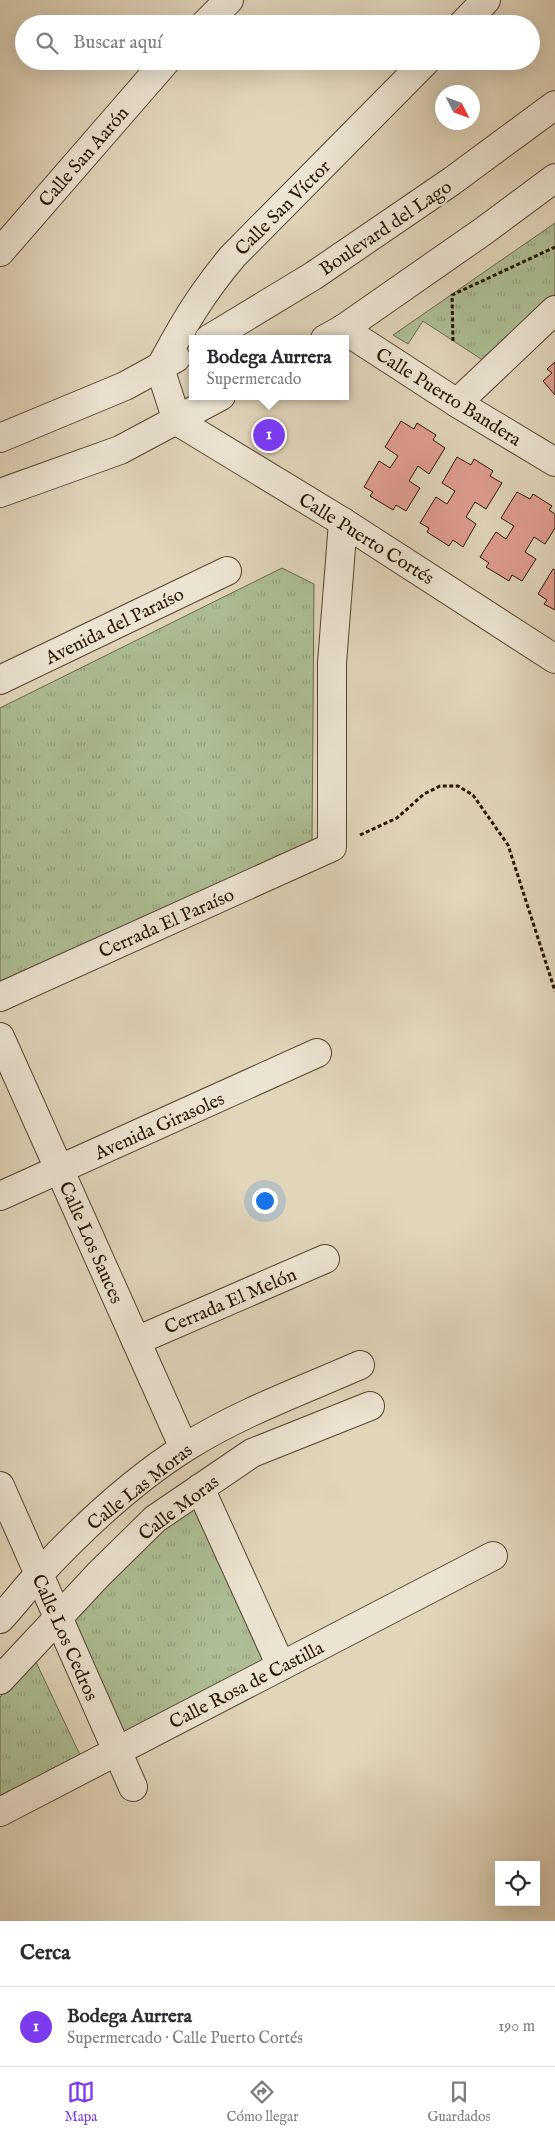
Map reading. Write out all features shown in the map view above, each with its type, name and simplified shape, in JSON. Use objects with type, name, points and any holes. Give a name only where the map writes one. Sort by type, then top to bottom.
[{"type":"street","points":[[214,15],[229,0]]},
{"type":"street","points":[[472,15],[486,0]]},
{"type":"street","name":"Calle San Aarón","points":[[0,252],[158,70]]},
{"type":"street","name":"Calle San Víctor","points":[[160,368],[188,316],[207,287],[233,256],[417,70]]},
{"type":"street","name":"Boulevard del Lago","points":[[215,335],[321,270],[452,181],[555,105]]},
{"type":"street","points":[[334,334],[485,230],[555,178]]},
{"type":"street","points":[[456,403],[555,310]]},
{"type":"street","name":"Calle Puerto Bandera","points":[[349,342],[555,462]]},
{"type":"street","points":[[0,438],[125,386],[189,350]]},
{"type":"street","points":[[160,368],[177,421]]},
{"type":"street","points":[[0,493],[120,450],[215,400]]},
{"type":"street","name":"Calle Puerto Cortés","points":[[177,421],[343,522],[555,659]]},
{"type":"street","points":[[332,847],[332,663],[343,522]]},
{"type":"street","name":"Avenida del Paraíso","points":[[0,680],[228,571]]},
{"type":"street","name":"Cerrada El Paraíso","points":[[0,997],[332,847]]},
{"type":"street","name":"Calle Los Sauces","points":[[0,1036],[184,1448]]},
{"type":"street","name":"Avenida Girasoles","points":[[0,1196],[318,1053]]},
{"type":"street","name":"Cerrada El Melón","points":[[136,1341],[325,1259]]},
{"type":"street","name":"Calle Las Moras","points":[[0,1618],[47,1596],[77,1535],[133,1486],[184,1448],[229,1422],[360,1365]]},
{"type":"street","name":"Calle Moras","points":[[0,1680],[47,1596],[99,1574],[155,1519],[252,1453],[370,1406]]},
{"type":"street","name":"Calle Los Cedros","points":[[0,1486],[133,1787]]},
{"type":"street","points":[[200,1488],[281,1666]]},
{"type":"street","name":"Calle Rosa de Castilla","points":[[0,1812],[116,1750],[493,1556]]},
{"type":"path","points":[[452,341],[452,295],[555,247]]},
{"type":"path","points":[[332,847],[398,818],[424,794],[440,786],[458,786],[473,795],[508,844],[555,990]]},
{"type":"green space","points":[[555,223],[555,294],[484,361],[423,321],[408,344],[393,335]]},
{"type":"green space","points":[[282,568],[314,584],[312,842],[0,983],[0,708]]},
{"type":"green space","points":[[198,1502],[273,1663],[121,1738],[68,1624],[149,1539]]},
{"type":"green space","points":[[35,1660],[80,1755],[0,1799],[0,1697]]},
{"type":"building","points":[[555,362],[555,395],[543,381],[552,373],[547,369]]},
{"type":"building","points":[[401,421],[414,429],[417,423],[436,435],[433,440],[445,448],[429,474],[418,466],[409,481],[420,488],[406,511],[396,505],[393,510],[370,496],[373,492],[364,487],[379,461],[390,468],[398,456],[385,447]]},
{"type":"building","points":[[457,457],[471,465],[474,459],[493,471],[490,476],[502,483],[486,509],[475,502],[466,517],[476,524],[463,547],[453,540],[449,546],[427,532],[429,528],[420,523],[436,497],[447,504],[455,491],[442,483]]},
{"type":"building","points":[[517,492],[530,499],[533,494],[552,506],[549,510],[555,514],[555,528],[545,544],[534,537],[525,552],[536,559],[522,581],[512,575],[509,581],[486,567],[489,563],[480,557],[496,532],[506,539],[514,526],[501,518]]},
{"type":"building","points":[[553,569],[555,570],[555,610],[544,604],[547,600],[538,594]]},
{"type":"place","name":"Bodega Aurrera","points":[[269,435]]}]
